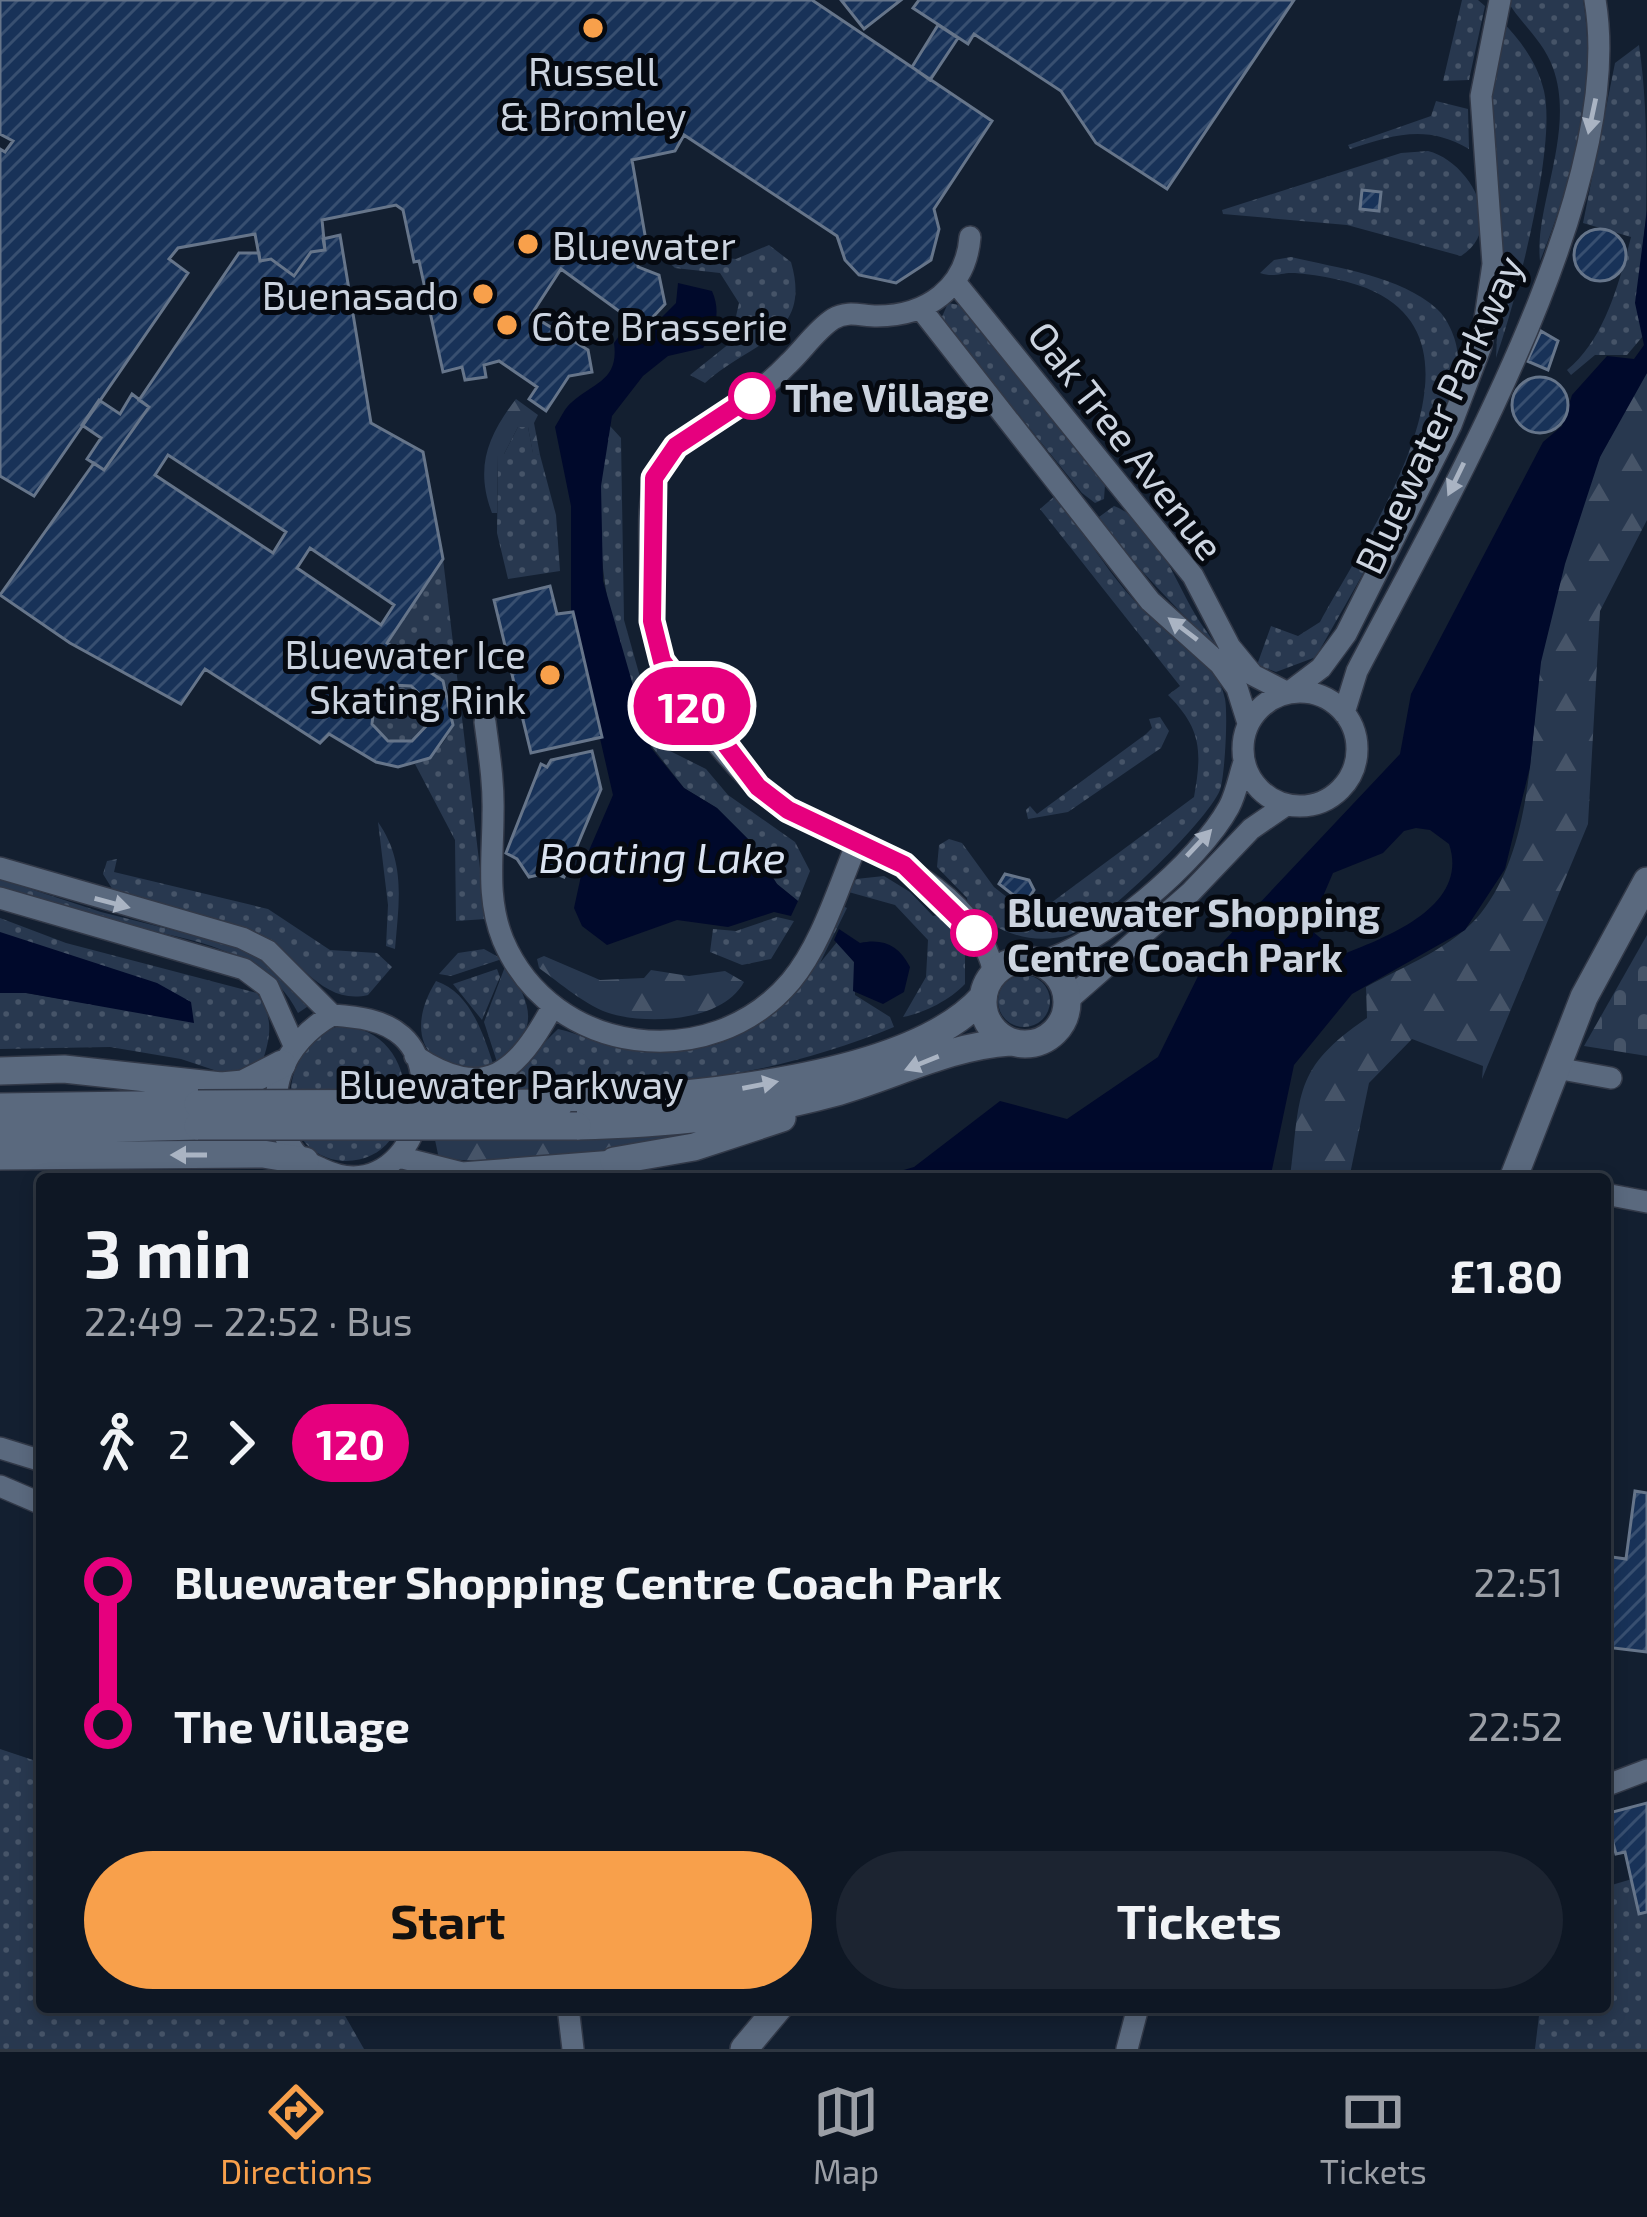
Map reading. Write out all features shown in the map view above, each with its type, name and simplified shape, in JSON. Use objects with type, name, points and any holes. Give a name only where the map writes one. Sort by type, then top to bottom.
[{"type":"street","name":"Bluewater Parkway","points":[[1288,693],[1327,662],[1346,634],[1451,425],[1481,346],[1492,264],[1480,104],[1499,0]]},
{"type":"street","name":"Bluewater Parkway","points":[[1344,713],[1357,671],[1514,363],[1556,251],[1597,90],[1595,0]]},
{"type":"street","points":[[970,237],[955,282],[921,309],[880,316],[846,314],[827,323],[761,389],[676,446],[659,467],[650,494],[652,621],[670,676],[758,787],[788,810],[904,865],[943,897],[979,939],[988,985],[988,1022],[1010,1042],[1029,1044],[1054,1033],[1068,1000],[1190,892],[1251,829],[1286,805],[1320,802],[1345,784],[1353,771],[1357,741],[1344,713],[1319,695],[1288,693],[1264,703],[1248,723],[1244,762],[1230,806],[1193,851],[1096,936],[1066,955],[1040,962],[1015,960],[988,985]]},
{"type":"street","name":"Oak Tree Avenue","points":[[955,282],[1192,576],[1230,646],[1253,675],[1288,693]]},
{"type":"street","name":"Oak Tree Avenue","points":[[921,309],[1091,519],[1150,601],[1220,664],[1237,688],[1248,723]]},
{"type":"street","points":[[1091,519],[1123,493]]},
{"type":"street","points":[[485,722],[492,782],[490,891],[495,917],[511,956],[553,1006],[601,1033],[648,1043],[697,1039],[746,1019],[780,992],[803,964],[858,841]]},
{"type":"street","points":[[1244,762],[1259,790],[1286,805]]},
{"type":"street","name":"Bluewater Parkway","points":[[0,868],[242,938],[268,951],[332,1015]]},
{"type":"street","points":[[1521,1173],[1584,997],[1647,881]]},
{"type":"street","name":"Bluewater Parkway","points":[[0,898],[244,969],[268,987],[288,1053]]},
{"type":"street","points":[[1040,962],[1057,973],[1068,1000]]},
{"type":"street","name":"Bluewater Parkway","points":[[0,1131],[198,1115],[720,1093],[801,1077],[926,1035],[988,985]]},
{"type":"street","points":[[0,1071],[83,1070],[220,1086],[243,1084],[332,1015],[367,1018],[398,1032],[415,1056],[459,1079],[491,1077],[522,1056],[553,1006]]},
{"type":"street","name":"Bluewater Parkway","points":[[0,1107],[577,1126],[706,1120],[834,1092],[966,1045],[1010,1042]]},
{"type":"street","points":[[288,1053],[283,1129],[293,1151],[331,1173]]},
{"type":"street","points":[[371,1173],[399,1157],[419,1119],[415,1056]]},
{"type":"street","points":[[1556,1068],[1611,1078]]},
{"type":"street","points":[[399,1157],[462,1173],[614,1161],[763,1128],[834,1092]]},
{"type":"street","points":[[0,1156],[262,1154],[305,1161]]},
{"type":"street","points":[[1611,1195],[1647,1202]]},
{"type":"street","points":[[0,1448],[36,1459]]},
{"type":"street","points":[[0,1486],[36,1501]]},
{"type":"street","points":[[1611,1784],[1647,1770]]},
{"type":"street","points":[[569,2013],[573,2049]]},
{"type":"street","points":[[745,2049],[774,2013]]},
{"type":"street","points":[[1127,2049],[1136,2013]]},
{"type":"green space","points":[[1462,0],[1478,0],[1485,6],[1469,80],[1443,81]]},
{"type":"green space","points":[[1507,0],[1583,0],[1587,65],[1579,133],[1540,261],[1560,117],[1559,92],[1549,58]]},
{"type":"green space","points":[[1501,20],[1537,71],[1546,116],[1532,224],[1496,358],[1501,254],[1486,114]]},
{"type":"green space","points":[[1639,45],[1646,151],[1639,291],[1643,336],[1627,355],[1595,355],[1571,375],[1567,370],[1591,343],[1609,309],[1631,237],[1583,223],[1615,63]]},
{"type":"green space","points":[[1436,101],[1468,109],[1469,149],[1438,136],[1410,134],[1350,149],[1348,145],[1431,116]]},
{"type":"green space","points":[[1428,151],[1457,168],[1477,196],[1481,229],[1461,256],[1347,225],[1223,214],[1222,210],[1401,153]]},
{"type":"green space","points":[[769,245],[791,262],[793,307],[785,322],[705,383],[690,375],[730,343],[739,303],[720,273],[675,268],[656,250],[736,259]]},
{"type":"green space","points":[[1291,257],[1368,275],[1422,298],[1449,325],[1458,359],[1454,384],[1422,462],[1316,657],[1276,672],[1257,665],[1271,626],[1298,636],[1320,622],[1388,500],[1423,402],[1424,358],[1410,320],[1375,292],[1357,285],[1305,274],[1260,273],[1274,260]]},
{"type":"green space","points":[[948,303],[965,306],[1105,485],[1104,499],[1095,503],[1082,493],[941,319]]},
{"type":"green space","points":[[1647,373],[1647,520],[1600,611],[1588,824],[1482,1079],[1483,1066],[1412,1039],[1369,1083],[1350,1173],[1291,1173],[1304,1086],[1325,1053],[1367,1018],[1366,987],[1428,955],[1470,925],[1498,886],[1511,857],[1526,794],[1540,665],[1554,591],[1592,475]]},
{"type":"green space","points":[[516,399],[538,415],[534,423],[540,455],[533,454],[528,427],[518,427],[504,454],[498,455],[497,513],[492,513],[484,467],[491,440]]},
{"type":"green space","points":[[610,426],[621,438],[624,620],[642,684],[652,696],[652,733],[644,735],[621,660],[605,582],[600,503]]},
{"type":"green space","points":[[518,427],[528,427],[533,453],[540,455],[556,515],[560,571],[508,579],[497,533],[498,454],[504,454]]},
{"type":"green space","points":[[1056,495],[1133,599],[1213,672],[1225,699],[1226,730],[1220,790],[1195,825],[1104,913],[1069,935],[1041,939],[1002,930],[968,906],[967,898],[937,867],[939,845],[949,839],[962,843],[994,887],[1032,917],[1194,797],[1198,767],[1193,730],[1168,695],[1180,686],[1040,509]]},
{"type":"green space","points":[[1114,506],[1152,538],[1222,655],[1142,571],[1099,517]]},
{"type":"green space","points":[[443,559],[486,919],[456,921],[455,840],[415,764],[436,750],[450,731],[451,695],[432,672],[387,643]]},
{"type":"green space","points":[[401,684],[422,692],[430,713],[422,734],[401,742],[380,734],[372,713],[380,692]]},
{"type":"green space","points":[[1160,717],[1169,731],[1161,748],[1068,812],[1028,819],[1030,806],[1037,814],[1146,734],[1152,728],[1149,719]]},
{"type":"green space","points":[[646,739],[706,769],[728,795],[795,842],[810,871],[798,901],[777,884],[748,839],[717,808],[684,788]]},
{"type":"green space","points":[[378,822],[397,867],[395,949],[386,946],[388,905]]},
{"type":"green space","points":[[117,859],[114,872],[268,909],[330,950],[377,953],[392,967],[368,995],[338,993],[312,978],[264,937],[246,929],[116,895],[103,874],[107,861]]},
{"type":"green space","points":[[884,876],[910,892],[933,916],[944,914],[965,944],[965,984],[937,1005],[903,1017],[926,977],[928,940],[895,905],[845,891],[856,879]]},
{"type":"green space","points":[[0,879],[101,912],[236,946],[261,957],[310,1005],[298,1013],[263,971],[214,947],[66,910],[0,887]]},
{"type":"green space","points":[[841,905],[847,908],[820,963],[837,942],[855,963],[855,995],[890,1017],[894,1027],[798,1059],[703,1079],[504,1090],[506,1080],[558,1029],[612,1047],[666,1051],[703,1048],[734,1038],[781,1000]]},
{"type":"green space","points":[[777,917],[794,921],[771,959],[742,965],[710,952],[713,929],[736,931]]},
{"type":"green space","points":[[0,918],[66,943],[257,993],[269,1027],[262,1063],[232,1076],[181,1059],[110,1047],[0,1049],[0,993],[26,993],[193,1021],[0,933]]},
{"type":"green space","points":[[1647,935],[1647,1056],[1584,1046]]},
{"type":"green space","points":[[484,949],[502,959],[451,976],[439,974],[458,953]]},
{"type":"green space","points":[[544,956],[600,980],[644,978],[651,970],[689,976],[725,971],[744,982],[734,995],[703,1012],[665,1019],[628,1017],[603,1011],[565,987],[539,968],[537,959]]},
{"type":"green space","points":[[506,964],[527,1005],[528,1017],[521,1039],[497,1062],[484,1022]]},
{"type":"green space","points":[[497,969],[500,977],[482,1020],[453,984]]},
{"type":"green space","points":[[1024,975],[1042,983],[1050,1001],[1042,1019],[1024,1027],[1006,1019],[998,1001],[1006,983]]},
{"type":"green space","points":[[436,981],[467,1005],[494,1066],[452,1066],[428,1049],[421,1019]]},
{"type":"green space","points":[[339,1026],[368,1032],[388,1048],[401,1070],[405,1095],[401,1120],[389,1141],[370,1156],[343,1161],[307,1145],[291,1107],[294,1073],[301,1058],[323,1033]]},
{"type":"green space","points":[[709,1131],[707,1137],[536,1163],[439,1159],[434,1135]]},
{"type":"green space","points":[[0,1749],[36,1761],[36,2013],[343,2013],[364,2049],[0,2049]]},
{"type":"green space","points":[[1632,1879],[1639,1914],[1647,1912],[1647,2049],[1535,2049],[1539,2013],[1611,2013],[1611,1885]]},
{"type":"water","points":[[1647,210],[1647,373],[1600,457],[1565,564],[1541,662],[1530,767],[1505,869],[1465,930],[1352,994],[1294,1065],[1271,1173],[894,1173],[914,1167],[1000,1101],[1067,1119],[1158,1057],[1206,960],[1400,754],[1411,694],[1543,442],[1562,426],[1572,395],[1607,356],[1634,359],[1644,345],[1635,303]],"holes":[[[1430,830],[1449,844],[1452,866],[1447,885],[1420,916],[1341,955],[1312,931],[1325,911],[1324,894],[1333,873],[1383,853],[1404,831]]]},
{"type":"water","name":"Boating Lake","points":[[678,283],[712,291],[716,321],[703,348],[668,356],[643,376],[612,416],[601,486],[603,581],[651,748],[684,788],[717,808],[748,839],[777,884],[798,901],[791,916],[774,912],[728,927],[677,920],[607,945],[582,926],[574,908],[584,862],[613,795],[571,612],[571,506],[555,427],[569,404],[609,373],[614,343],[624,329],[649,330],[676,303]]},
{"type":"water","points":[[839,929],[860,943],[883,943],[901,953],[910,967],[904,992],[883,1004],[853,991],[854,962],[834,940]]},
{"type":"water","points":[[0,932],[157,983],[191,1002],[194,1023],[26,993],[0,993]]},
{"type":"building","name":"Bluewater","points":[[0,0],[812,0],[992,121],[934,209],[939,229],[931,260],[896,283],[859,275],[845,260],[837,236],[684,135],[675,151],[632,160],[649,258],[637,260],[638,267],[659,275],[665,304],[652,318],[630,319],[561,269],[531,315],[588,350],[592,372],[569,376],[546,411],[529,399],[537,387],[499,361],[484,365],[486,377],[465,380],[462,367],[443,372],[419,261],[414,262],[403,210],[396,205],[322,220],[325,250],[311,252],[294,276],[271,259],[260,261],[255,234],[178,248],[169,259],[188,273],[34,496],[0,476],[0,149],[5,152],[13,141],[0,134]]},
{"type":"building","points":[[841,0],[901,0],[864,29]]},
{"type":"building","points":[[919,0],[1294,0],[1167,189],[1096,143],[1061,91],[974,34],[968,44],[913,8]]},
{"type":"building","points":[[938,25],[958,38],[930,80],[912,67]]},
{"type":"building","points":[[1362,190],[1381,192],[1379,211],[1360,209]]},
{"type":"building","points":[[1600,229],[1618,237],[1626,255],[1618,273],[1600,281],[1582,273],[1574,255],[1582,237]]},
{"type":"building","points":[[340,235],[371,423],[423,452],[443,559],[387,643],[443,681],[453,725],[430,758],[398,767],[376,762],[329,734],[320,743],[205,669],[181,704],[70,643],[0,595],[94,463],[104,470],[149,407],[139,400],[239,253],[259,253],[260,261],[271,259],[294,276],[311,252],[325,250],[323,239]],"holes":[[[168,455],[286,532],[273,553],[155,475]],[[310,548],[394,605],[381,625],[297,568]],[[392,685],[411,686],[428,702],[429,723],[412,741],[388,741],[372,724],[375,697]]]},
{"type":"building","points":[[1541,331],[1558,341],[1548,370],[1527,361]]},
{"type":"building","points":[[1540,377],[1559,386],[1568,405],[1559,424],[1540,433],[1521,424],[1512,405],[1521,386]]},
{"type":"building","points":[[132,394],[149,407],[104,470],[87,459],[101,438],[82,425],[99,400],[120,414]]},
{"type":"building","name":"Bluewater Ice Skating Rink","points":[[550,586],[557,614],[573,612],[602,737],[531,753],[494,600]]},
{"type":"building","points":[[592,751],[601,789],[564,877],[552,872],[529,877],[517,859],[506,853],[541,764],[547,767],[551,760]]},
{"type":"building","points":[[1005,874],[1029,880],[1034,890],[1025,904],[999,884]]},
{"type":"building","points":[[1635,1491],[1647,1493],[1647,1652],[1611,1648],[1611,1557],[1626,1559]]},
{"type":"building","points":[[1647,1803],[1647,1912],[1639,1914],[1625,1852],[1616,1854],[1611,1812]]},
{"type":"bus line","name":"120","points":[[752,396],[676,446],[654,478],[650,494],[652,621],[662,661],[758,787],[788,810],[904,865],[943,897],[974,933]]},
{"type":"place","name":"Russell & Bromley","points":[[593,28]]},
{"type":"place","name":"Bluewater","points":[[528,244]]},
{"type":"place","name":"Buenasado","points":[[483,294]]},
{"type":"place","name":"Côte Brasserie","points":[[507,325]]},
{"type":"place","name":"The Village","points":[[752,396]]},
{"type":"place","name":"Bluewater Ice Skating Rink","points":[[550,675]]},
{"type":"place","name":"Bluewater Shopping Centre Coach Park","points":[[974,933]]}]
